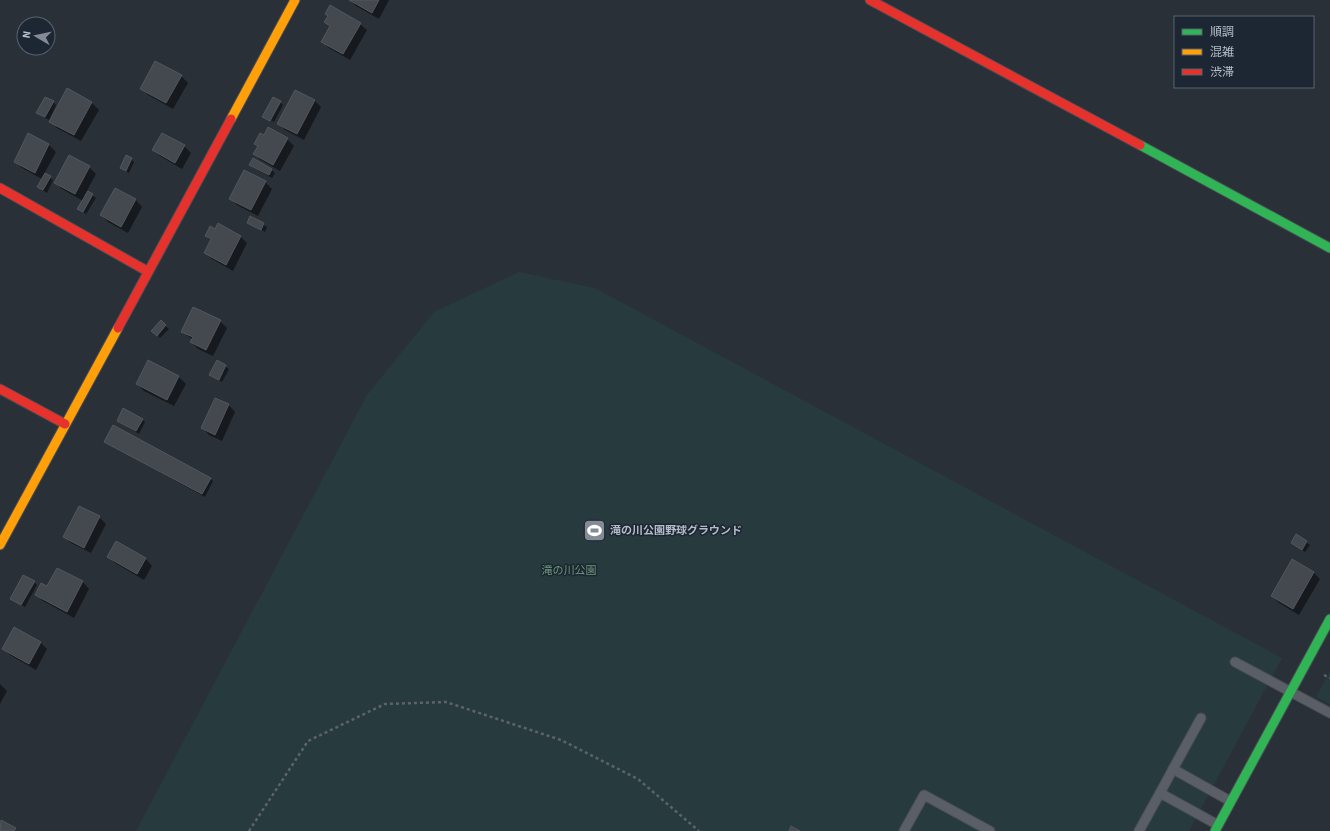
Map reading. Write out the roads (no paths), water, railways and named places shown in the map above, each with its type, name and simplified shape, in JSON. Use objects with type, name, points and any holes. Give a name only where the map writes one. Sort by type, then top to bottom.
[{"type":"street","points":[[0,546],[64,424],[295,0]]},
{"type":"street","points":[[870,0],[1330,248]]},
{"type":"street","points":[[0,188],[147,271]]},
{"type":"street","points":[[0,389],[64,424]]},
{"type":"street","points":[[1217,828],[1230,801],[1330,619]]},
{"type":"lane","points":[[1235,662],[1330,713]]},
{"type":"lane","points":[[1139,831],[1201,718]]},
{"type":"lane","points":[[1173,769],[1230,801]]},
{"type":"lane","points":[[1160,793],[1217,828]]},
{"type":"lane","points":[[904,831],[924,795],[990,831]]},
{"type":"place","name":"滝の川公園野球グラウンド","points":[[594,530]]},
{"type":"park label","name":"滝の川公園","points":[[569,570]]}]
